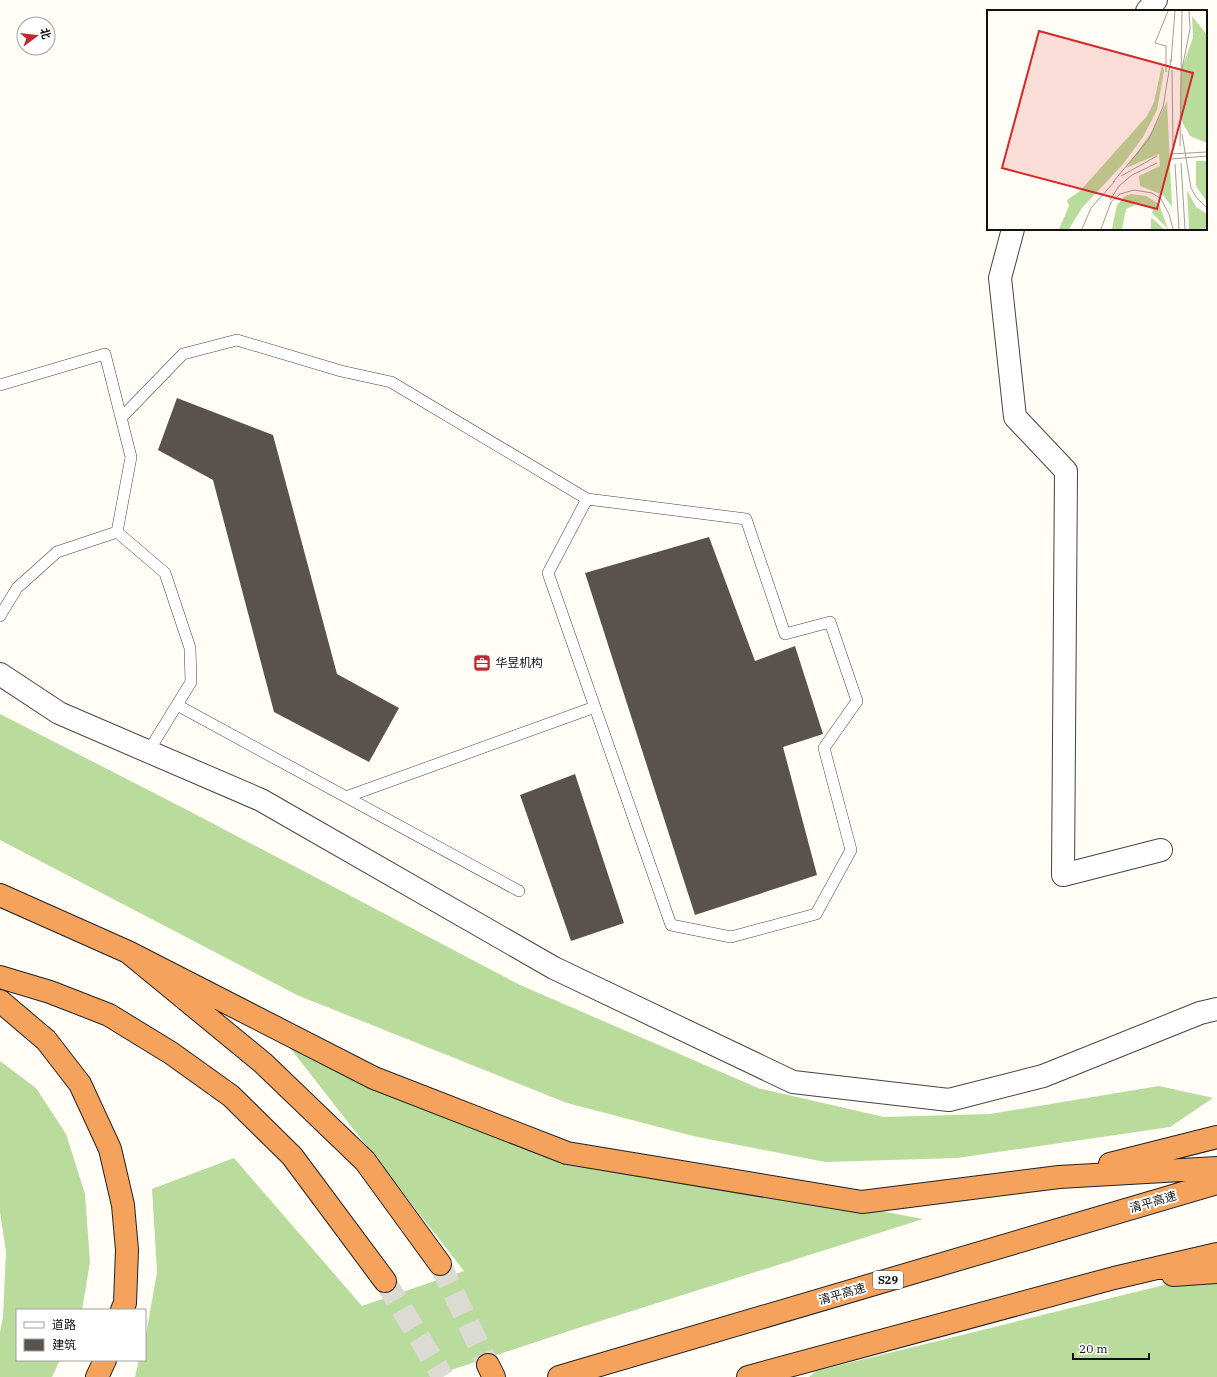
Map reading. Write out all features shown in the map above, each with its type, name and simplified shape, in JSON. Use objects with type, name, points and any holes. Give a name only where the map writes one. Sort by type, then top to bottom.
[{"type":"highway","points":[[0,895],[128,952],[374,1078],[567,1153],[862,1202],[1059,1178],[1217,1168]]},
{"type":"highway","points":[[128,952],[263,1063],[365,1161],[440,1264]]},
{"type":"highway","points":[[0,977],[50,992],[109,1015],[171,1053],[231,1096],[292,1156],[385,1281]]},
{"type":"highway","points":[[0,1001],[46,1040],[80,1084],[110,1149],[123,1205],[127,1250],[124,1303],[122,1309]]},
{"type":"highway","points":[[1059,1178],[1217,1137]]},
{"type":"highway","name":"清平高速","points":[[559,1377],[1217,1183]]},
{"type":"highway","points":[[748,1377],[1114,1278],[1217,1254]]},
{"type":"highway","points":[[1114,1278],[1217,1272]]},
{"type":"highway","points":[[800,1377],[928,1328]]},
{"type":"highway","points":[[97,1377],[105,1361]]},
{"type":"street","points":[[1148,10],[1156,0]]},
{"type":"street","points":[[1013,230],[1000,278],[1016,417],[1066,471],[1064,875],[1161,850]]},
{"type":"street","points":[[0,674],[59,713],[261,800],[554,968],[793,1082],[949,1100],[1043,1076],[1200,1013],[1217,1009]]},
{"type":"lane","points":[[121,418],[183,354],[237,340],[341,371],[391,382],[587,499],[746,519],[785,634],[830,622],[857,701],[824,748],[851,850],[816,914],[731,937],[671,925],[548,573],[587,499]]},
{"type":"lane","points":[[0,385],[105,354],[131,457],[117,532]]},
{"type":"lane","points":[[0,616],[16,588],[57,552],[117,532]]},
{"type":"lane","points":[[117,532],[165,573],[190,648],[191,682],[148,752]]},
{"type":"lane","points":[[177,705],[519,891]]},
{"type":"lane","points":[[346,797],[595,707]]},
{"type":"green space","points":[[0,714],[193,813],[520,985],[758,1088],[884,1117],[990,1114],[1159,1086],[1213,1098],[1170,1127],[957,1158],[825,1162],[693,1136],[567,1103],[297,995],[0,840]]},
{"type":"green space","points":[[273,1026],[416,1095],[648,1167],[923,1219],[575,1329],[430,1377],[135,1377],[139,1361],[146,1361],[146,1334],[157,1272],[152,1189],[234,1158],[362,1306],[464,1271]]},
{"type":"green space","points":[[0,1061],[36,1088],[66,1134],[85,1194],[90,1262],[82,1309],[16,1309],[16,1361],[60,1361],[52,1377],[0,1377],[0,1332],[3,1317],[6,1252],[0,1212]]},
{"type":"green space","points":[[1217,1272],[1217,1377],[809,1377],[816,1371]]},
{"type":"building","points":[[177,398],[273,435],[337,674],[399,708],[369,762],[274,712],[213,480],[158,450]]},
{"type":"building","points":[[709,537],[755,661],[795,646],[823,734],[783,747],[817,875],[695,915],[585,573]]},
{"type":"building","points":[[575,774],[624,923],[571,941],[520,795]]},
{"type":"tunnel","points":[[440,1264],[488,1365]]},
{"type":"tunnel","points":[[385,1281],[443,1377]]},
{"type":"place","name":"华昱机构","points":[[482,663]]}]
